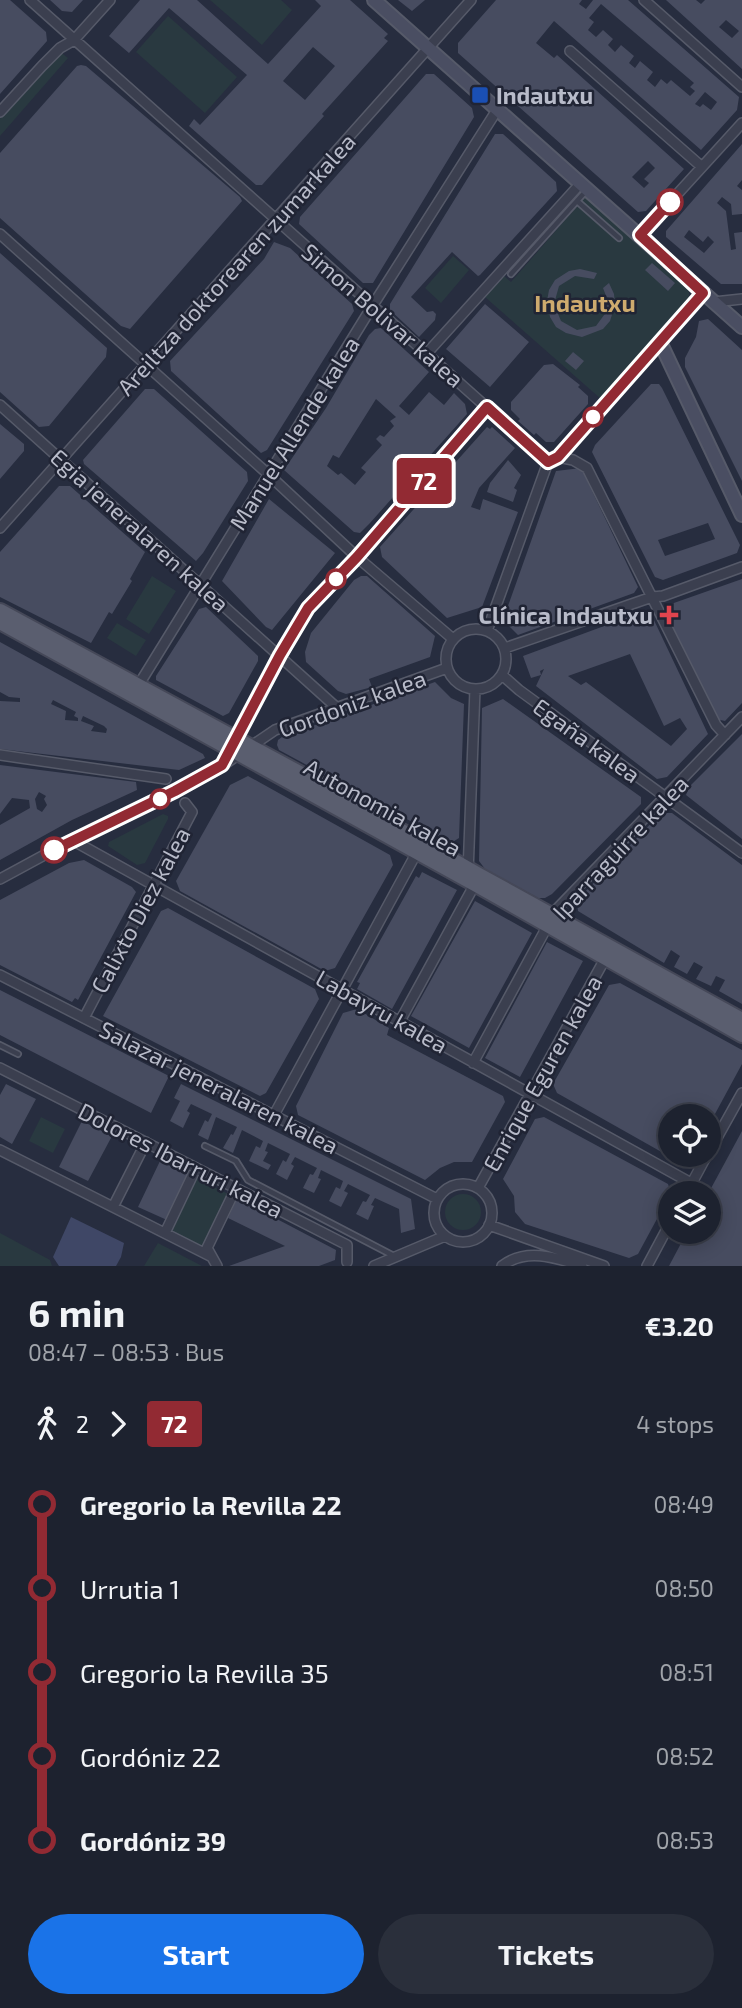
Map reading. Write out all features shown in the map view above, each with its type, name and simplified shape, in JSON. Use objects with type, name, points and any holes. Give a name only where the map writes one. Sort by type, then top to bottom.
[{"type":"main road","points":[[374,0],[742,327]]},
{"type":"main road","points":[[660,342],[742,515]]},
{"type":"main road","name":"Autonomia kalea","points":[[0,611],[138,686],[417,852],[742,1020]]},
{"type":"main road","name":"Autonomia kalea","points":[[0,622],[239,748],[470,878]]},
{"type":"main road","name":"Autonomia kalea","points":[[550,920],[606,957],[742,1035]]},
{"type":"street","name":"Simon Bolivar kalea","points":[[30,0],[428,352],[548,462]]},
{"type":"street","points":[[0,112],[60,48],[75,40],[110,0]]},
{"type":"street","name":"Areiltza doktorearen zumarkalea","points":[[0,528],[471,0]]},
{"type":"street","points":[[644,0],[742,87]]},
{"type":"street","points":[[570,51],[702,167]]},
{"type":"street","name":"Manuel Allende kalea","points":[[138,686],[497,110]]},
{"type":"street","points":[[640,235],[742,122]]},
{"type":"street","points":[[428,352],[584,186]]},
{"type":"street","points":[[0,234],[357,557],[453,639]]},
{"type":"street","points":[[488,631],[548,462],[558,457],[660,342],[709,298],[742,299]]},
{"type":"street","name":"Egia jeneralaren kalea","points":[[0,405],[198,587],[280,655],[336,708]]},
{"type":"street","points":[[0,879],[222,765],[239,748],[280,655],[308,608],[357,557],[487,407]]},
{"type":"street","points":[[558,457],[573,460],[587,468],[716,725],[725,735]]},
{"type":"street","points":[[505,649],[742,567]]},
{"type":"street","points":[[469,629],[488,631],[501,641],[505,649],[502,675],[493,684],[475,689],[458,683],[447,668],[446,656],[453,639],[469,629]]},
{"type":"street","name":"Gordoniz kalea","points":[[239,748],[275,730],[447,668]]},
{"type":"street","name":"Egaña kalea","points":[[502,675],[742,853]]},
{"type":"street","points":[[400,1021],[470,878],[475,689]]},
{"type":"street","name":"Iparraguirre kalea","points":[[473,1063],[550,920],[742,717]]},
{"type":"street","points":[[0,755],[166,779]]},
{"type":"street","name":"Calixto Diez kalea","points":[[84,1018],[192,811],[185,803]]},
{"type":"street","name":"Labayru kalea","points":[[72,840],[687,1181]]},
{"type":"street","points":[[274,1115],[417,852]]},
{"type":"street","name":"Enrique Eguren kalea","points":[[478,1188],[606,957]]},
{"type":"street","name":"Salazar jeneralaren kalea","points":[[0,975],[437,1199]]},
{"type":"street","name":"Dolores Ibarruri kalea","points":[[0,1068],[347,1245],[347,1262]]},
{"type":"street","points":[[721,1131],[742,1093]]},
{"type":"street","points":[[113,1207],[146,1142]]},
{"type":"street","points":[[0,1150],[212,1256]]},
{"type":"street","points":[[165,1233],[196,1168]]},
{"type":"street","points":[[460,1184],[478,1188],[489,1201],[492,1217],[489,1225],[478,1238],[470,1241],[453,1240],[445,1236],[435,1223],[434,1206],[437,1199],[443,1191],[460,1184]]},
{"type":"street","points":[[217,1266],[207,1248],[236,1188]]},
{"type":"street","points":[[489,1225],[604,1266]]},
{"type":"street","points":[[374,1266],[445,1236]]},
{"type":"street","points":[[647,1266],[659,1244]]},
{"type":"street","points":[[502,1266],[509,1261],[544,1255],[582,1266]]},
{"type":"lane","points":[[511,274],[577,201],[584,186]]},
{"type":"lane","points":[[577,201],[619,238]]},
{"type":"lane","points":[[0,1045],[18,1054]]},
{"type":"lane","name":"Dolores Ibarruri kalea","points":[[205,1146],[236,1161],[248,1180],[396,1257]]},
{"type":"shaded area","points":[[210,0],[281,0],[292,10],[262,45]]},
{"type":"shaded area","points":[[168,16],[237,77],[205,113],[136,52]]},
{"type":"shaded area","points":[[55,48],[68,58],[0,136],[0,112]]},
{"type":"shaded area","points":[[587,195],[689,288],[689,302],[601,399],[485,297],[504,276],[511,282]]},
{"type":"shaded area","points":[[453,256],[469,270],[441,303],[425,288]]},
{"type":"shaded area","points":[[152,576],[176,591],[149,634],[126,619]]},
{"type":"shaded area","points":[[117,623],[146,640],[136,656],[107,638]]},
{"type":"shaded area","points":[[163,814],[168,816],[168,819],[145,863],[137,865],[108,846],[109,842]]},
{"type":"shaded area","points":[[41,1117],[65,1129],[53,1153],[29,1141]]},
{"type":"shaded area","points":[[196,1178],[228,1194],[204,1248],[172,1232]]},
{"type":"shaded area","points":[[463,1194],[476,1199],[481,1212],[476,1225],[463,1230],[450,1225],[445,1212],[450,1199]]},
{"type":"shaded area","points":[[0,1233],[50,1260],[52,1266],[0,1266]]},
{"type":"shaded area","points":[[158,1243],[202,1266],[144,1266]]},
{"type":"water","points":[[71,1217],[124,1243],[116,1266],[59,1266],[53,1257]]},
{"type":"building","points":[[0,0],[10,0],[46,32],[47,41],[0,94]]},
{"type":"building","points":[[50,0],[83,0],[72,12],[62,11]]},
{"type":"building","points":[[140,0],[197,0],[268,64],[321,6],[315,0],[350,0],[388,34],[384,38],[388,41],[262,185],[256,185],[189,126],[194,119],[200,125],[247,75],[169,8],[129,53],[109,36]],"holes":[[[313,47],[335,66],[305,100],[283,81]]]},
{"type":"building","points":[[398,0],[425,0],[412,11]]},
{"type":"building","points":[[496,0],[582,0],[579,4],[586,9],[593,0],[628,0],[739,97],[737,110],[701,150],[554,21],[536,43],[554,58],[557,55],[684,169],[646,211],[638,212],[458,53],[458,43]],"holes":[[[601,4],[694,83],[690,87],[695,91],[690,96],[671,80],[667,84],[661,79],[655,87],[647,80],[653,72],[640,61],[635,68],[629,63],[634,56],[621,45],[615,52],[608,45],[613,39],[603,30],[596,37],[588,30],[594,22],[589,18]],[[705,92],[717,102],[711,110],[703,104],[700,107],[695,104]],[[648,161],[655,168],[644,179],[649,183],[644,188],[632,177]]]},
{"type":"building","points":[[666,0],[696,0],[701,4],[705,0],[742,0],[742,69]],"holes":[[[726,20],[739,31],[732,38],[719,27]]]},
{"type":"building","points":[[77,66],[86,66],[242,201],[130,329],[121,326],[0,218],[0,153]]},
{"type":"building","points":[[426,74],[434,74],[472,108],[474,117],[373,283],[363,283],[299,224],[300,217]]},
{"type":"building","points":[[495,134],[503,134],[556,182],[557,191],[480,275],[452,252],[411,297],[427,312],[433,311],[436,314],[435,320],[419,337],[390,310],[390,304]]},
{"type":"building","points":[[742,144],[742,180],[737,186],[742,190],[742,214],[732,215],[731,204],[722,197],[717,203],[726,211],[731,250],[736,249],[734,233],[742,232],[742,284],[721,284],[666,237],[666,231]],"holes":[[[689,230],[703,242],[708,236],[714,242],[704,253],[684,237]]]},
{"type":"building","points":[[274,242],[290,248],[352,304],[354,311],[267,450],[261,453],[171,371],[170,361],[264,259]]},
{"type":"building","points":[[0,253],[107,348],[106,357],[49,426],[39,427],[0,392]]},
{"type":"building","points":[[652,263],[675,283],[668,291],[645,270]]},
{"type":"building","points":[[580,269],[597,273],[594,279],[575,276],[559,286],[554,304],[561,321],[577,330],[596,326],[607,311],[608,301],[603,288],[609,283],[615,305],[610,321],[603,329],[582,337],[556,327],[550,317],[547,301],[555,280],[569,271]]},
{"type":"building","points":[[485,304],[529,342],[490,387],[446,349]]},
{"type":"building","points":[[708,319],[742,350],[742,481],[685,367],[685,358],[696,337],[699,321]]},
{"type":"building","points":[[381,328],[429,372],[399,406],[409,415],[429,392],[444,405],[454,393],[465,404],[467,414],[360,533],[354,532],[284,470],[375,329]],"holes":[[[376,399],[396,417],[390,421],[394,426],[384,437],[380,435],[376,439],[382,445],[361,468],[366,472],[355,485],[327,466],[333,455],[339,458]]]},
{"type":"building","points":[[573,352],[584,361],[576,370],[565,361]]},
{"type":"building","points":[[553,364],[580,385],[578,387],[588,396],[588,404],[554,442],[546,442],[518,421],[520,419],[511,410],[511,402],[544,365]]},
{"type":"building","points":[[651,384],[659,384],[740,545],[737,553],[663,580],[655,577],[592,452],[595,445]],"holes":[[[708,523],[715,539],[665,556],[658,540]]]},
{"type":"building","points":[[145,389],[154,389],[247,472],[248,481],[196,561],[84,464],[83,460]]},
{"type":"building","points":[[0,424],[24,444],[24,451],[0,479]]},
{"type":"building","points":[[487,427],[492,427],[515,448],[479,488],[471,507],[480,510],[483,499],[518,512],[482,607],[447,618],[382,557],[380,547]]},
{"type":"building","points":[[508,460],[521,475],[514,488],[517,490],[513,502],[487,492],[490,483]]},
{"type":"building","points":[[581,468],[638,587],[634,593],[518,635],[503,620],[556,471]]},
{"type":"building","points":[[59,486],[70,486],[145,552],[130,579],[132,581],[91,643],[0,597],[0,552]]},
{"type":"building","points":[[269,499],[335,553],[272,630],[222,581]]},
{"type":"building","points":[[367,576],[435,636],[430,657],[369,679],[372,687],[346,694],[338,691],[306,662],[305,652],[311,633],[354,580]]},
{"type":"building","points":[[742,579],[742,703],[725,721],[716,719],[666,614],[671,604]]},
{"type":"building","points":[[206,607],[258,656],[258,661],[229,713],[223,716],[156,680],[199,609]]},
{"type":"building","points":[[642,612],[652,616],[708,734],[667,777],[657,779],[536,686],[544,669],[540,671],[541,675],[531,678],[523,656]],"holes":[[[630,654],[664,726],[680,718],[687,729],[671,746],[586,682],[581,685],[568,676]]]},
{"type":"building","points":[[0,642],[203,754],[205,758],[179,770],[0,749],[0,701],[20,702],[20,698],[9,697],[0,692]],"holes":[[[53,700],[76,712],[74,716],[78,721],[65,720],[66,711],[51,704]],[[83,716],[104,726],[106,733],[91,731],[94,726],[81,721]]]},
{"type":"building","points":[[435,682],[451,698],[464,704],[459,838],[451,843],[279,750],[278,740],[282,737]]},
{"type":"building","points":[[503,699],[641,797],[641,804],[545,898],[538,898],[485,869],[479,861],[482,708]]},
{"type":"building","points":[[742,734],[742,839],[686,795],[689,787]]},
{"type":"building","points":[[0,765],[136,782],[137,790],[72,820],[0,860],[0,825],[30,808],[29,800],[12,798],[0,814]],"holes":[[[39,792],[46,796],[44,799],[47,805],[42,812],[37,809],[35,799]]]},
{"type":"building","points":[[248,776],[390,855],[393,865],[335,968],[325,971],[180,891],[176,881],[230,785]]},
{"type":"building","points":[[661,813],[672,813],[742,865],[742,1004],[719,991],[725,980],[716,976],[711,986],[696,979],[703,967],[694,962],[687,974],[674,967],[680,956],[671,950],[664,963],[578,911],[577,901],[581,896]]},
{"type":"building","points":[[84,860],[132,887],[136,892],[78,1000],[75,998],[72,1002],[0,965],[0,900],[69,863]]},
{"type":"building","points":[[422,872],[457,890],[392,1009],[357,989],[360,983],[357,982],[416,876],[419,878]]},
{"type":"building","points":[[475,901],[532,933],[469,1048],[411,1016]]},
{"type":"building","points":[[168,908],[315,989],[319,999],[266,1093],[260,1096],[103,1016],[161,911]]},
{"type":"building","points":[[547,942],[583,961],[520,1077],[485,1058]]},
{"type":"building","points":[[620,983],[742,1050],[742,1064],[720,1104],[658,1104],[658,1150],[557,1093],[553,1084],[609,985]]},
{"type":"building","points":[[0,990],[169,1076],[151,1113],[0,1035]]},
{"type":"building","points":[[357,1009],[389,1028],[387,1035],[503,1096],[505,1102],[472,1162],[454,1162],[440,1168],[425,1180],[298,1115],[296,1106],[343,1013]]},
{"type":"building","points":[[6,1084],[36,1099],[12,1144],[0,1137],[0,1095]]},
{"type":"building","points":[[181,1084],[411,1199],[415,1229],[401,1233],[399,1209],[375,1198],[368,1220],[356,1214],[370,1195],[348,1184],[344,1191],[348,1193],[341,1207],[329,1201],[336,1187],[340,1189],[343,1181],[321,1170],[318,1178],[321,1179],[314,1193],[303,1188],[310,1174],[313,1175],[317,1168],[295,1157],[287,1180],[276,1174],[283,1160],[286,1162],[290,1154],[268,1143],[265,1151],[268,1152],[263,1161],[271,1165],[268,1170],[249,1161],[256,1146],[260,1148],[263,1141],[242,1130],[233,1153],[223,1148],[237,1127],[216,1117],[208,1140],[198,1135],[205,1120],[208,1122],[212,1114],[191,1104],[183,1128],[170,1121],[180,1101],[174,1098]]},
{"type":"building","points":[[544,1117],[662,1181],[658,1181],[658,1217],[638,1254],[629,1258],[525,1224],[515,1212],[514,1196],[503,1179],[535,1119]]},
{"type":"building","points":[[82,1121],[112,1136],[88,1181],[59,1167]]},
{"type":"building","points":[[742,1131],[742,1266],[669,1266],[681,1244],[721,1244],[721,1181],[715,1181]]},
{"type":"building","points":[[160,1161],[189,1175],[167,1220],[138,1207]]},
{"type":"building","points":[[237,1198],[336,1250],[335,1260],[319,1266],[229,1266],[285,1246],[228,1218]]},
{"type":"bus line","name":"72","points":[[54,850],[213,772],[222,765],[308,608],[357,557],[487,407],[548,462],[558,457],[703,293],[640,235],[670,202]]},
{"type":"place","name":"Indautxu","points":[[480,95]]},
{"type":"place","name":"Clínica Indautxu","points":[[669,615]]},
{"type":"district","name":"Indautxu","points":[[585,302]]}]
